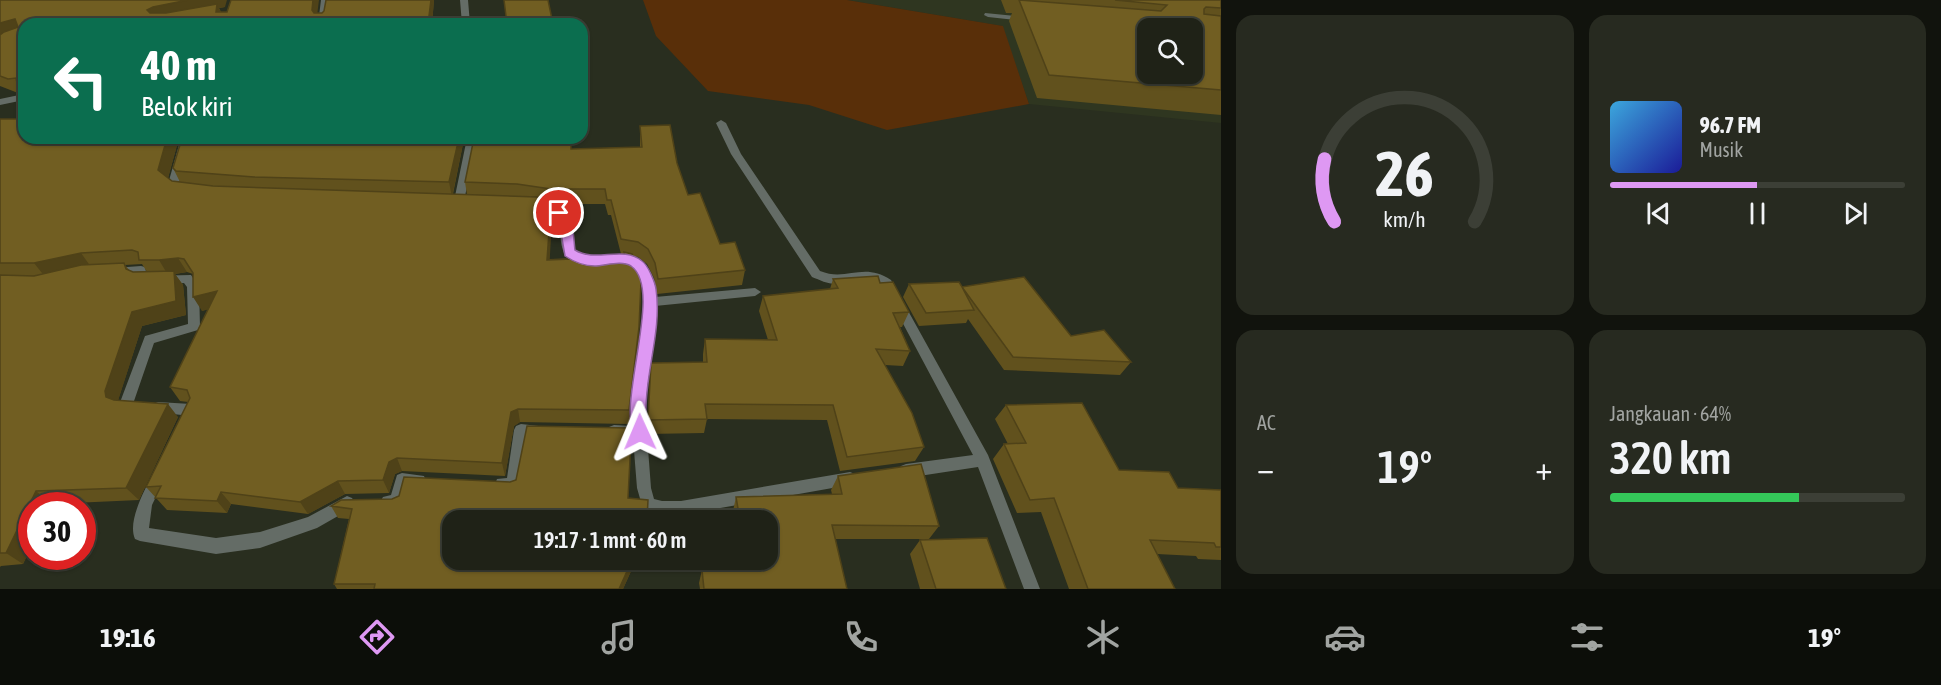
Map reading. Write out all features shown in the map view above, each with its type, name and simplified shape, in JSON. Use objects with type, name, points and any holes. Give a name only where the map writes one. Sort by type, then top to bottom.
[{"type":"street","points":[[323,18],[325,0]]},
{"type":"street","points":[[464,0],[466,18]]},
{"type":"street","points":[[988,15],[1033,19]]},
{"type":"street","points":[[0,102],[18,98]]},
{"type":"street","points":[[721,123],[736,154],[816,274],[827,280],[842,281],[868,273],[880,277],[887,283],[983,460],[1032,589]]},
{"type":"street","points":[[184,144],[173,184],[180,190],[194,192]]},
{"type":"street","points":[[459,201],[471,144]]},
{"type":"street","points":[[526,206],[545,207],[559,213],[565,220],[569,252],[580,259],[627,259],[639,265],[649,287],[638,409],[644,488],[648,504],[662,508],[681,508],[866,477]]},
{"type":"street","points":[[101,272],[141,270],[142,280],[168,281],[187,278],[193,287],[194,327],[149,340],[126,405],[191,410],[181,431]]},
{"type":"street","points":[[649,302],[755,292]]},
{"type":"street","points":[[492,484],[513,485],[521,430],[558,431]]},
{"type":"street","points":[[604,431],[640,432]]},
{"type":"street","points":[[889,474],[983,460]]},
{"type":"street","points":[[165,463],[145,505],[140,534],[216,546],[260,540],[312,523],[345,503],[397,502],[402,480],[436,482]]},
{"type":"shaded area","points":[[643,0],[847,0],[1003,26],[1029,104],[887,130],[809,105],[708,91],[656,36]]},
{"type":"shaded area","points":[[847,0],[1221,0],[1221,123],[1029,104],[1002,26]]},
{"type":"building","points":[[0,0],[188,0],[147,10],[150,13],[166,13],[217,4],[216,12],[227,12],[231,0],[313,0],[314,13],[322,13],[326,0],[431,0],[429,18],[18,18],[18,27],[15,19],[0,23]]},
{"type":"building","points":[[504,0],[548,0],[552,18],[506,18]]},
{"type":"building","points":[[1019,0],[1161,11],[1167,5],[1115,0],[1221,0],[1221,8],[1206,7],[1204,14],[1221,16],[1221,90],[1152,84],[1203,84],[1203,18],[1137,18],[1137,83],[1049,75]]},
{"type":"building","points":[[18,27],[18,83],[16,78],[8,79],[0,76],[0,35]]},
{"type":"building","points":[[0,119],[18,119],[18,144],[165,144],[158,170],[172,181],[213,186],[537,197],[551,203],[547,260],[625,257],[624,252],[632,254],[638,264],[641,281],[639,327],[629,410],[518,409],[511,412],[502,463],[397,458],[389,462],[383,480],[338,481],[300,502],[221,492],[217,501],[155,498],[161,486],[146,487],[190,398],[187,390],[170,387],[217,291],[193,297],[193,273],[184,259],[139,260],[138,252],[132,250],[81,253],[34,263],[0,263]]},
{"type":"building","points":[[670,125],[677,163],[688,195],[700,193],[720,244],[735,242],[745,270],[658,279],[655,263],[648,249],[638,242],[621,239],[611,200],[607,200],[605,189],[551,189],[517,184],[465,182],[473,144],[571,144],[571,149],[642,147],[640,126]]},
{"type":"building","points":[[180,144],[458,144],[449,182],[254,177],[176,171],[173,168]]},
{"type":"building","points":[[124,263],[126,269],[133,272],[174,271],[176,301],[132,312],[105,391],[106,397],[114,400],[168,404],[126,488],[18,492],[18,528],[6,553],[0,553],[0,275],[34,276],[81,265]]},
{"type":"building","points":[[878,276],[880,283],[893,282],[909,312],[893,313],[910,351],[876,349],[912,413],[924,447],[847,457],[833,405],[705,404],[707,419],[648,420],[651,363],[707,362],[705,339],[777,340],[763,296],[838,288],[833,279]]},
{"type":"building","points":[[1024,277],[1071,336],[1104,330],[1131,362],[1013,357],[962,287]]},
{"type":"building","points":[[959,282],[974,310],[926,313],[909,284]]},
{"type":"building","points":[[1082,403],[1119,470],[1169,472],[1178,488],[1221,490],[1221,547],[1216,547],[1214,543],[1150,540],[1175,589],[1088,589],[1054,498],[1030,500],[1004,444],[1026,443],[1006,405]]},
{"type":"building","points":[[527,426],[629,428],[631,440],[628,498],[648,500],[648,510],[442,510],[442,570],[628,570],[619,589],[374,589],[375,584],[334,584],[352,509],[331,506],[341,500],[392,499],[399,496],[404,477],[510,482],[516,480]]},
{"type":"building","points":[[921,464],[939,526],[832,525],[847,589],[704,589],[702,570],[778,570],[778,510],[738,510],[736,497],[842,494],[838,476]]},
{"type":"building","points":[[987,538],[1006,589],[936,589],[920,540]]},
{"type":"route","points":[[559,213],[565,220],[569,252],[580,259],[594,261],[627,259],[639,265],[649,287],[650,311],[638,409],[640,432]]}]
